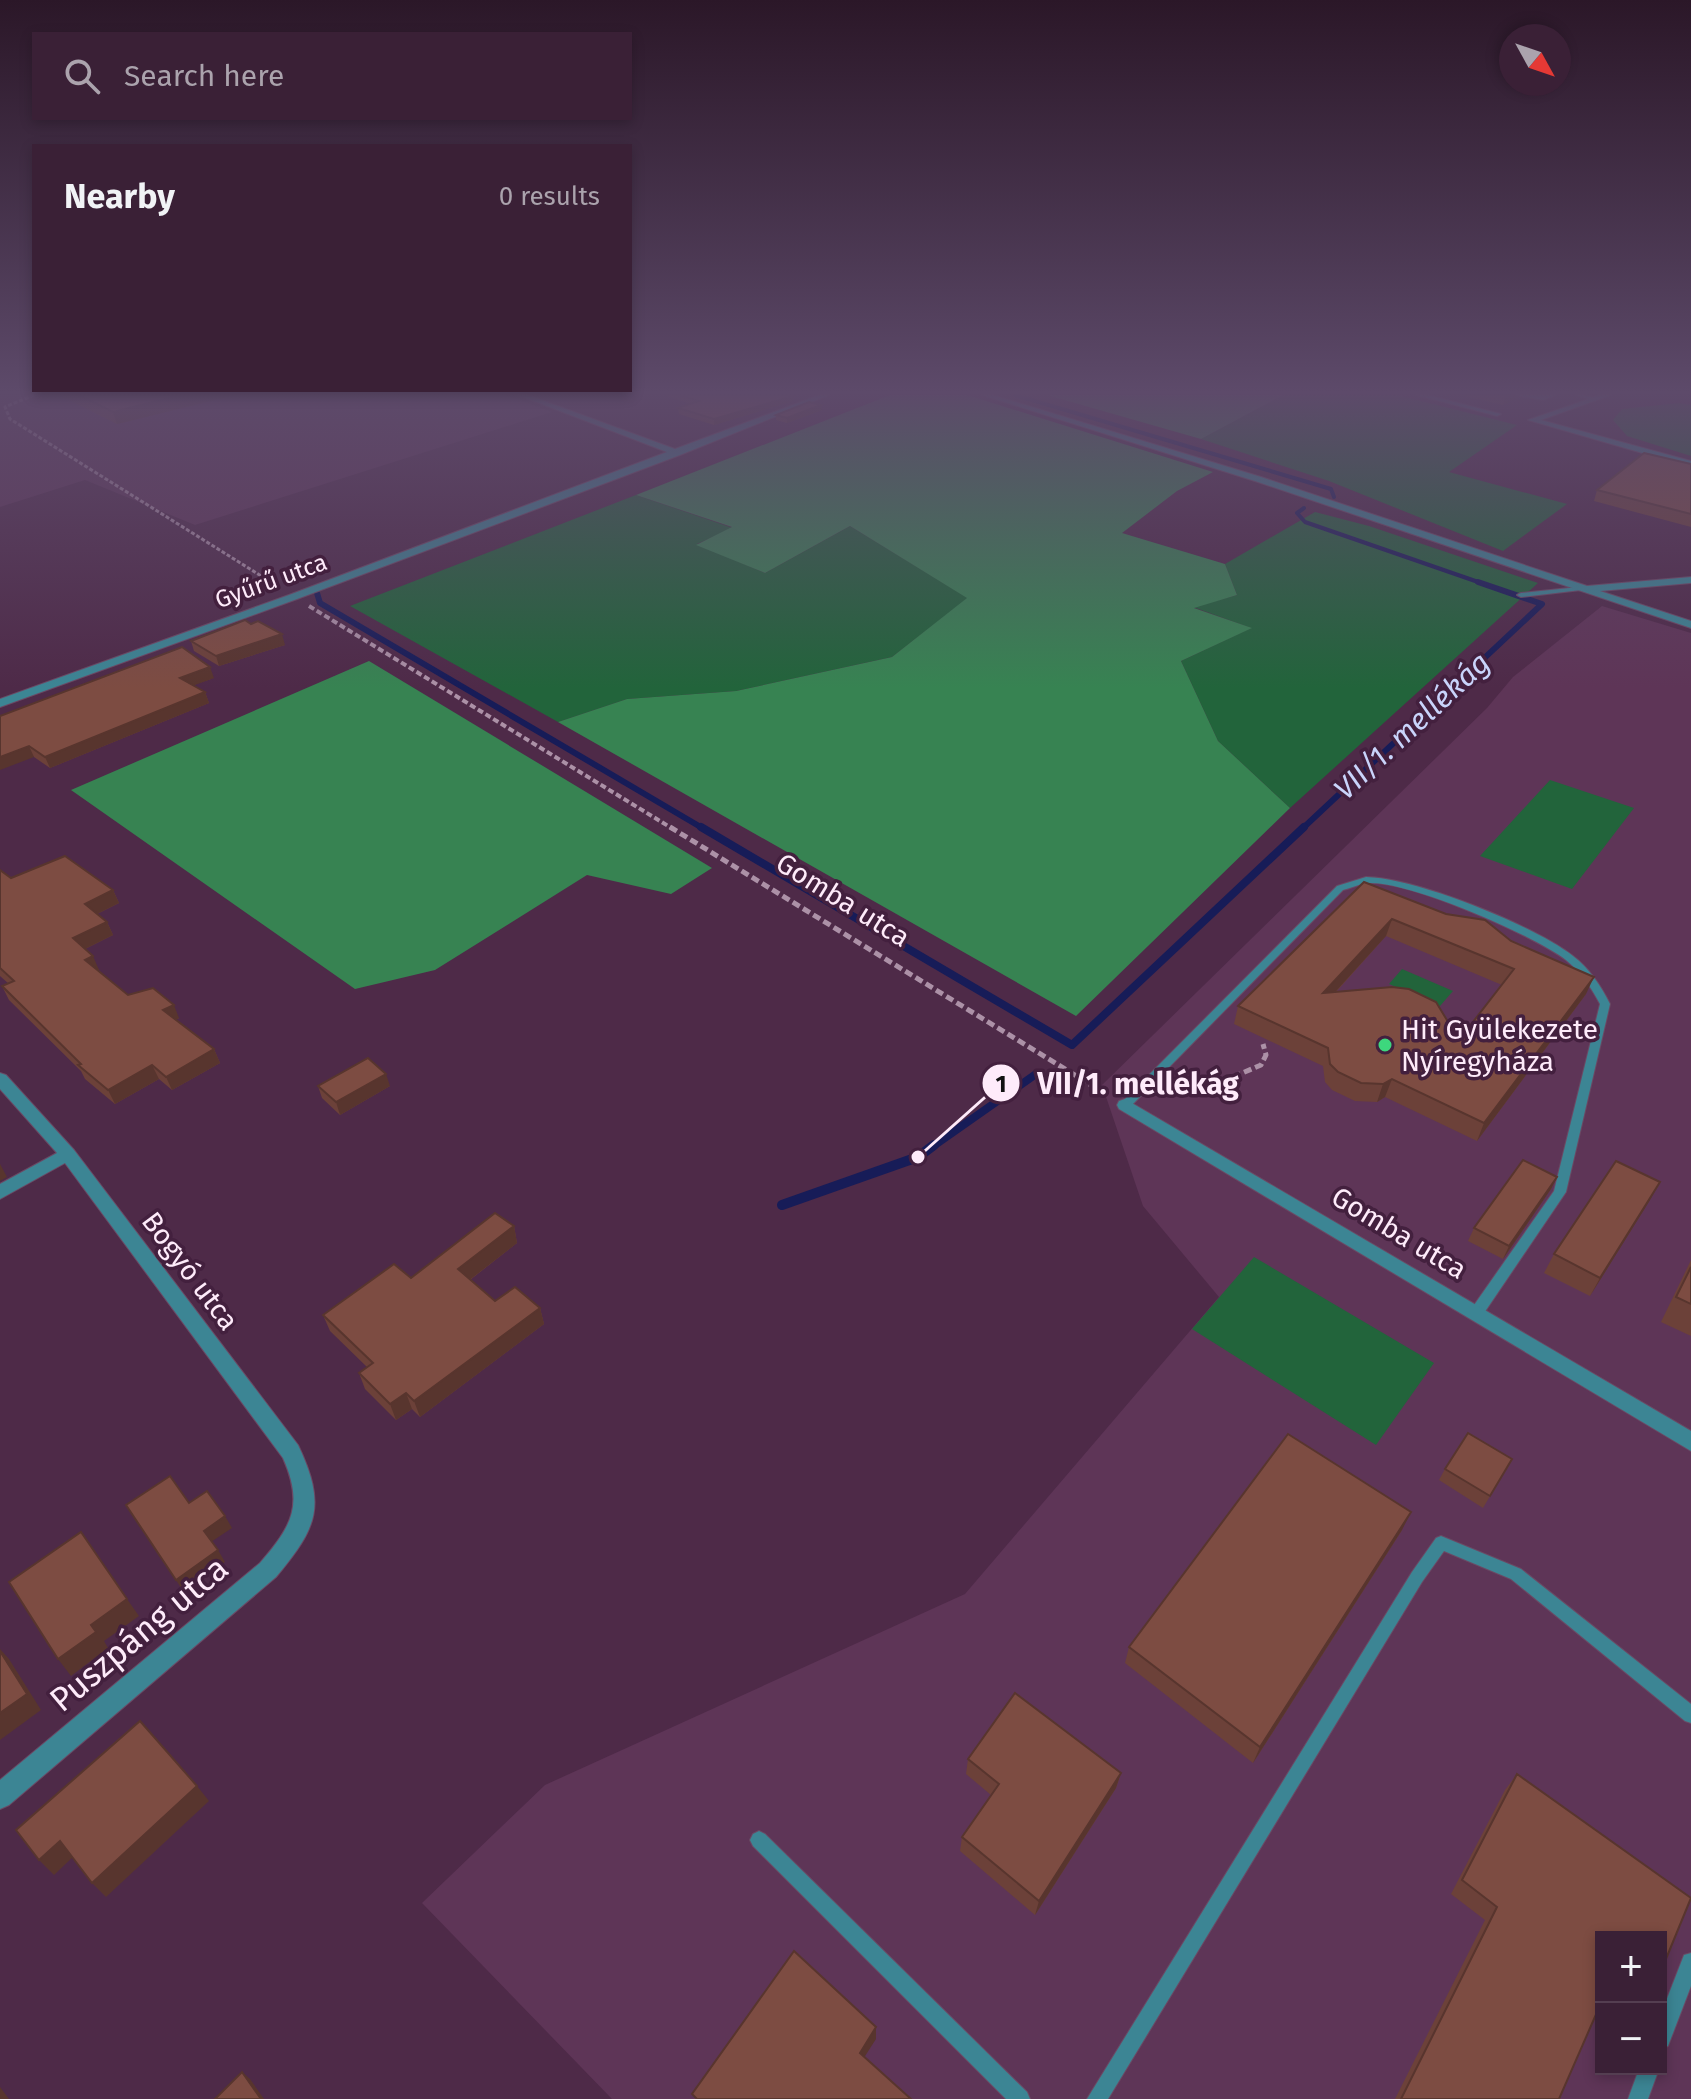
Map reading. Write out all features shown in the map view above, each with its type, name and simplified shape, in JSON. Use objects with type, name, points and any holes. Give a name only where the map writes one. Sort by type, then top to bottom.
[{"type":"street","name":"Gyűrű utca","points":[[0,703],[570,493]]},
{"type":"street","points":[[1299,493],[1691,625]]},
{"type":"street","points":[[1579,589],[1691,580]]},
{"type":"street","name":"Bogyó utca","points":[[0,1079],[68,1154],[291,1452],[304,1487],[307,1512]]},
{"type":"street","name":"Gomba utca","points":[[1125,1105],[1691,1442]]},
{"type":"street","points":[[0,1192],[68,1154]]},
{"type":"street","name":"Puszpáng utca","points":[[0,1796],[268,1570],[299,1532],[307,1512]]},
{"type":"lane","points":[[1521,595],[1579,589]]},
{"type":"lane","points":[[1125,1105],[1340,888],[1366,880],[1393,882],[1530,936],[1566,955],[1595,983],[1605,1004],[1560,1192],[1477,1312]]},
{"type":"lane","points":[[1097,2099],[1417,1577],[1441,1543],[1516,1574],[1691,1715]]},
{"type":"lane","points":[[759,1840],[1020,2099]]},
{"type":"lane","points":[[1667,2024],[1691,1962]]},
{"type":"lane","points":[[1638,2099],[1647,2075]]},
{"type":"path","name":"Gomba utca","points":[[128,493],[1125,1105]]},
{"type":"path","points":[[1233,1077],[1261,1065],[1266,1055],[1263,1044]]},
{"type":"shaded area","points":[[0,493],[44,493],[0,507]]},
{"type":"shaded area","points":[[117,493],[296,493],[195,525]]},
{"type":"shaded area","points":[[1602,606],[1691,633],[1691,2099],[612,2099],[422,1903],[545,1785],[965,1594],[1219,1297],[1143,1206],[1102,1085],[1487,708],[1513,677]]},
{"type":"green space","points":[[1174,493],[1122,533],[1225,564],[1237,595],[1194,608],[1252,628],[1181,661],[1218,741],[1290,808],[1076,1016],[558,722],[627,699],[736,691],[892,657],[967,598],[850,526],[765,573],[696,545],[732,527],[636,495]]},
{"type":"green space","points":[[1359,493],[1526,493],[1567,504],[1503,551]]},
{"type":"green space","points":[[636,495],[733,528],[697,544],[765,573],[850,526],[968,598],[892,657],[736,691],[627,699],[558,722],[350,606]]},
{"type":"green space","points":[[1315,512],[1369,526],[1538,583],[1290,808],[1218,741],[1181,661],[1251,628],[1193,607],[1237,595],[1225,564]]},
{"type":"green space","points":[[369,661],[712,868],[671,894],[587,875],[435,970],[355,989],[71,790]]},
{"type":"green space","points":[[1550,780],[1634,808],[1572,889],[1480,856]]},
{"type":"green space","points":[[1402,969],[1453,991],[1440,1006],[1389,984]]},
{"type":"green space","points":[[1254,1257],[1434,1363],[1376,1445],[1192,1329]]},
{"type":"building","points":[[1609,493],[1691,493],[1691,514]]},
{"type":"building","points":[[245,620],[251,624],[258,621],[282,634],[216,656],[191,641]]},
{"type":"building","points":[[182,647],[210,667],[180,678],[205,692],[45,757],[29,746],[0,757],[0,716]]},
{"type":"building","points":[[65,856],[113,890],[85,904],[107,922],[73,938],[93,956],[85,960],[128,995],[153,988],[174,1005],[163,1010],[214,1049],[166,1077],[152,1065],[108,1090],[78,1065],[81,1064],[2,986],[14,981],[0,968],[0,870],[11,878]]},
{"type":"building","points":[[1364,882],[1446,914],[1485,920],[1511,941],[1594,977],[1484,1123],[1392,1079],[1383,1084],[1361,1083],[1338,1072],[1330,1064],[1328,1048],[1238,1006]],"holes":[[[1392,919],[1514,969],[1459,1040],[1436,1002],[1409,989],[1392,987],[1323,993]]]},
{"type":"building","points":[[368,1058],[386,1074],[336,1102],[318,1086]]},
{"type":"building","points":[[1523,1160],[1557,1177],[1509,1246],[1474,1228]]},
{"type":"building","points":[[1616,1161],[1660,1182],[1600,1278],[1554,1254]]},
{"type":"building","points":[[495,1213],[514,1226],[458,1269],[495,1301],[515,1287],[540,1308],[414,1401],[406,1393],[390,1404],[359,1373],[373,1363],[323,1315],[394,1264],[411,1278]]},
{"type":"building","points":[[1691,1267],[1691,1304],[1676,1297]]},
{"type":"building","points":[[1468,1433],[1512,1459],[1490,1496],[1445,1469]]},
{"type":"building","points":[[1288,1434],[1411,1512],[1260,1747],[1129,1647]]},
{"type":"building","points":[[170,1476],[189,1503],[207,1491],[225,1516],[204,1531],[218,1550],[176,1580],[126,1505]]},
{"type":"building","points":[[81,1532],[127,1599],[91,1625],[96,1632],[58,1659],[9,1582]]},
{"type":"building","points":[[0,1651],[27,1694],[0,1713]]},
{"type":"building","points":[[1015,1693],[1121,1773],[1039,1901],[962,1837],[999,1784],[968,1759]]},
{"type":"building","points":[[140,1721],[197,1786],[92,1883],[60,1841],[39,1860],[16,1830]]},
{"type":"building","points":[[1517,1774],[1691,1898],[1667,1956],[1667,1931],[1595,1931],[1595,2017],[1559,2099],[1401,2099],[1497,1907],[1462,1880]]},
{"type":"building","points":[[794,1951],[876,2027],[860,2053],[911,2099],[697,2099],[692,2094]]},
{"type":"building","points":[[242,2072],[261,2099],[215,2099]]},
{"type":"waterway","points":[[1332,493],[1334,497]]},
{"type":"waterway","points":[[1304,508],[1297,513],[1305,522],[1484,584]]},
{"type":"waterway","name":"VII/1. mellékág","points":[[1302,829],[1542,604],[1478,582]]},
{"type":"waterway","points":[[317,593],[320,603],[704,829]]},
{"type":"waterway","points":[[701,827],[1072,1045],[1304,827]]},
{"type":"waterway","name":"VII/1. mellékág","points":[[932,1147],[1036,1074]]},
{"type":"waterway","name":"VII/1. mellékág","points":[[782,1205],[918,1157],[934,1145]]},
{"type":"place","name":"Hit Gyülekezete Nyíregyháza","points":[[1385,1045]]},
{"type":"place","name":"VII/1. mellékág","points":[[918,1157]]}]
